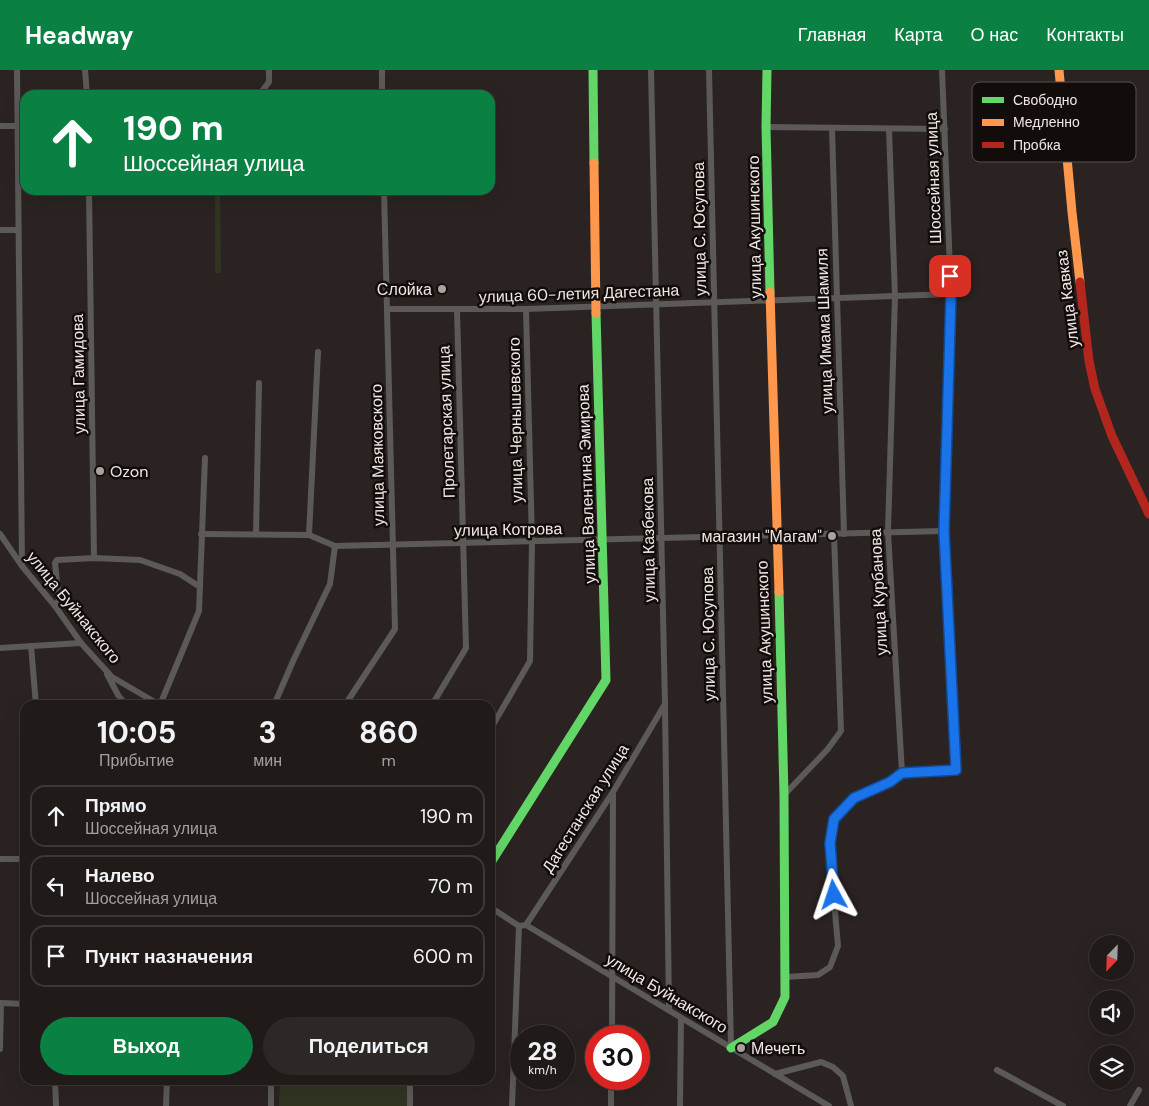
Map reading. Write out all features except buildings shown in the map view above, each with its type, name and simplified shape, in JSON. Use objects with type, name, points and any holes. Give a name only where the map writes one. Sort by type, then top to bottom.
[{"type":"main road","name":"улица Валентина Эмирова","points":[[495,856],[606,680],[596,307],[593,70]]},
{"type":"main road","name":"улица Акушинского","points":[[731,1048],[773,1022],[786,997],[784,795],[766,127],[767,70]]},
{"type":"main road","name":"улица Кавказ","points":[[1067,162],[1089,361],[1093,380],[1112,436],[1149,514]]},
{"type":"street","points":[[17,70],[18,126],[20,135]]},
{"type":"street","points":[[85,70],[86,90]]},
{"type":"street","points":[[263,90],[269,82],[269,70]]},
{"type":"street","points":[[382,70],[382,90]]},
{"type":"street","name":"улица Казбекова","points":[[651,70],[662,538],[669,1010]]},
{"type":"street","name":"улица С. Юсупова","points":[[709,70],[731,1048]]},
{"type":"street","name":"Шоссейная улица","points":[[902,773],[956,770],[944,531],[951,294],[942,70]]},
{"type":"street","points":[[0,126],[18,126]]},
{"type":"street","points":[[766,127],[945,129]]},
{"type":"street","name":"улица Имама Шамиля","points":[[832,128],[844,534]]},
{"type":"street","name":"улица Курбанова","points":[[889,128],[894,296],[888,532],[902,773]]},
{"type":"street","points":[[20,177],[18,230],[22,566]]},
{"type":"street","name":"улица Гамидова","points":[[89,195],[94,558]]},
{"type":"street","name":"улица Маяковского","points":[[348,700],[395,629],[384,195]]},
{"type":"street","points":[[0,230],[18,230]]},
{"type":"street","name":"улица 60-летия Дагестана","points":[[387,309],[526,309],[951,294]]},
{"type":"street","name":"улица Чернышевского","points":[[495,721],[530,661],[532,542],[526,309]]},
{"type":"street","name":"Пролетарская улица","points":[[435,700],[466,648],[457,310]]},
{"type":"street","points":[[309,535],[318,352]]},
{"type":"street","points":[[256,534],[259,383]]},
{"type":"street","points":[[162,700],[199,611],[205,458]]},
{"type":"street","name":"улица Котрова","points":[[201,534],[309,535],[335,546],[393,546],[944,531]]},
{"type":"street","name":"улица Буйнакского","points":[[0,534],[81,643],[112,677],[151,700]]},
{"type":"street","points":[[784,795],[827,750],[841,731],[834,534]]},
{"type":"street","points":[[276,700],[330,584],[335,546]]},
{"type":"street","points":[[55,606],[59,600],[56,561],[94,558],[140,560],[180,574],[200,587]]},
{"type":"street","points":[[0,648],[81,643]]},
{"type":"street","points":[[31,646],[36,700]]},
{"type":"street","points":[[105,669],[112,685],[122,700]]},
{"type":"street","name":"Дагестанская улица","points":[[522,926],[613,792],[665,704]]},
{"type":"street","points":[[785,977],[818,976],[830,966],[838,946],[830,843],[834,819],[854,798],[890,782],[902,773]]},
{"type":"street","points":[[612,1025],[613,792]]},
{"type":"street","points":[[0,859],[20,858]]},
{"type":"street","name":"улица Буйнакского","points":[[495,910],[669,1010],[829,1106]]},
{"type":"street","points":[[512,1106],[522,926]]},
{"type":"street","points":[[0,1049],[1,1004],[20,1004]]},
{"type":"street","points":[[680,1106],[681,1018]]},
{"type":"street","points":[[775,1074],[821,1062],[833,1067],[843,1076],[851,1106]]},
{"type":"street","points":[[997,1070],[1063,1106]]},
{"type":"street","points":[[56,1085],[56,1106]]},
{"type":"street","points":[[166,1106],[167,1085]]},
{"type":"street","points":[[271,1106],[272,1085]]},
{"type":"street","points":[[410,1085],[410,1106]]},
{"type":"street","points":[[611,1090],[611,1106]]},
{"type":"street","points":[[1130,1106],[1139,1090]]},
{"type":"green space","points":[[215,195],[220,195],[221,273],[215,273]]},
{"type":"green space","points":[[280,1085],[411,1085],[411,1106],[279,1106]]},
{"type":"traffic: fast","points":[[593,70],[594,163]]},
{"type":"traffic: fast","points":[[767,70],[766,127],[770,292]]},
{"type":"traffic: fast","points":[[495,856],[606,680],[596,313]]},
{"type":"traffic: fast","points":[[731,1048],[773,1022],[785,997],[784,795],[779,592]]},
{"type":"traffic: slow","points":[[1059,70],[1060,82]]},
{"type":"traffic: slow","points":[[1067,162],[1080,282]]},
{"type":"traffic: slow","points":[[594,163],[596,313]]},
{"type":"traffic: slow","points":[[770,292],[779,592]]},
{"type":"traffic: jam","points":[[1080,282],[1089,361],[1095,389],[1112,436],[1149,514]]},
{"type":"place","name":"Слойка","points":[[442,289]]},
{"type":"place","name":"Ozon","points":[[100,471]]},
{"type":"place","name":"магазин \"Магам\"","points":[[832,536]]},
{"type":"place","name":"Мечеть","points":[[741,1048]]},
{"type":"route","points":[[834,895],[830,843],[834,819],[854,798],[890,782],[902,773],[956,770],[944,531],[950,276]]}]
